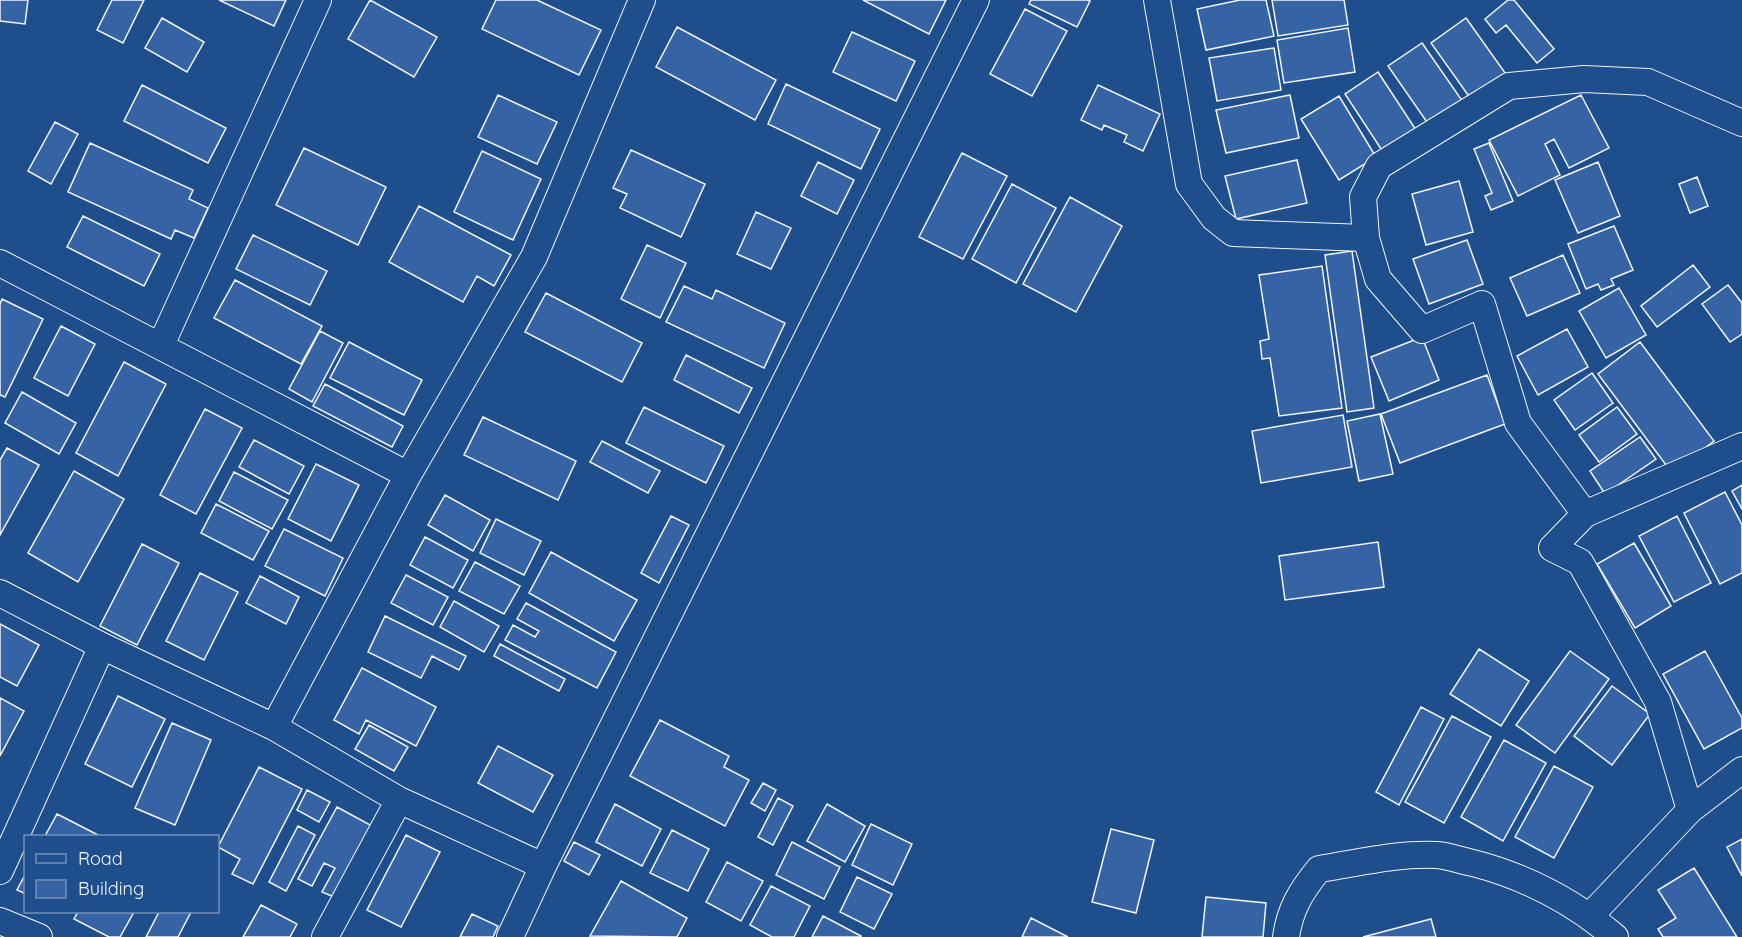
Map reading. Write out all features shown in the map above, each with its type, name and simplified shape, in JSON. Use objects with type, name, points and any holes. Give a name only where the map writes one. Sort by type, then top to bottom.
[{"type":"street","points":[[160,345],[318,0]]},
{"type":"street","points":[[274,727],[408,475],[534,257],[642,0]]},
{"type":"street","points":[[510,937],[543,866],[976,0]]},
{"type":"street","points":[[1157,0],[1189,183],[1214,218],[1233,233],[1366,238]]},
{"type":"street","points":[[1585,514],[1518,423],[1482,304],[1422,330],[1378,279],[1366,238],[1363,197],[1379,166],[1509,86],[1584,78],[1648,82],[1742,123]]},
{"type":"street","points":[[0,263],[408,475]]},
{"type":"street","points":[[1690,810],[1658,702],[1580,562],[1552,548],[1585,514],[1742,446]]},
{"type":"street","points":[[0,593],[102,646],[274,727],[399,800],[543,866]]},
{"type":"street","points":[[0,871],[102,646]]},
{"type":"street","points":[[1590,916],[1690,810],[1742,770]]},
{"type":"street","points":[[325,937],[399,800]]},
{"type":"street","points":[[1286,937],[1289,914],[1300,892],[1319,869],[1396,856],[1439,855],[1498,870],[1550,890],[1590,916],[1615,937]]},
{"type":"street","points":[[0,921],[39,937]]},
{"type":"building","points":[[0,0],[28,0],[25,24],[0,21]]},
{"type":"building","points":[[112,0],[144,0],[123,43],[97,30]]},
{"type":"building","points":[[219,0],[286,0],[274,26]]},
{"type":"building","points":[[370,0],[437,37],[414,77],[348,39]]},
{"type":"building","points":[[496,0],[537,0],[601,30],[579,75],[482,29]]},
{"type":"building","points":[[863,0],[946,0],[929,34]]},
{"type":"building","points":[[1031,0],[1090,1],[1077,27],[1029,4]]},
{"type":"building","points":[[1240,0],[1266,0],[1274,36],[1206,50],[1197,9]]},
{"type":"building","points":[[1272,0],[1344,0],[1348,25],[1278,36]]},
{"type":"building","points":[[1508,0],[1514,0],[1554,49],[1537,63],[1506,25],[1496,33],[1485,19]]},
{"type":"building","points":[[1025,9],[1067,31],[1032,96],[990,74]]},
{"type":"building","points":[[162,18],[204,42],[187,72],[145,48]]},
{"type":"building","points":[[1466,18],[1508,77],[1473,102],[1431,43]]},
{"type":"building","points":[[677,27],[776,80],[755,120],[656,67]]},
{"type":"building","points":[[1348,28],[1355,72],[1284,83],[1277,40]]},
{"type":"building","points":[[852,32],[915,61],[896,101],[833,72]]},
{"type":"building","points":[[1422,43],[1463,102],[1429,125],[1388,66]]},
{"type":"building","points":[[1274,48],[1281,90],[1217,101],[1209,58]]},
{"type":"building","points":[[1378,72],[1418,133],[1385,155],[1345,94]]},
{"type":"building","points":[[786,84],[880,129],[861,169],[768,124]]},
{"type":"building","points":[[142,85],[226,128],[208,163],[124,121]]},
{"type":"building","points":[[1098,85],[1160,114],[1143,151],[1124,142],[1127,135],[1104,125],[1102,130],[1081,120]]},
{"type":"building","points":[[498,95],[557,122],[537,164],[478,137]]},
{"type":"building","points":[[1290,95],[1299,138],[1226,153],[1216,110]]},
{"type":"building","points":[[1581,95],[1609,148],[1569,168],[1554,139],[1545,144],[1560,175],[1518,196],[1489,140]]},
{"type":"building","points":[[1339,96],[1376,157],[1339,180],[1301,119]]},
{"type":"building","points":[[55,122],[78,134],[51,184],[28,171]]},
{"type":"building","points":[[90,143],[193,190],[189,199],[208,208],[194,238],[175,230],[171,239],[68,192]]},
{"type":"building","points":[[1489,143],[1513,201],[1491,210],[1485,196],[1492,193],[1474,149]]},
{"type":"building","points":[[304,148],[386,187],[358,245],[276,205]]},
{"type":"building","points":[[631,150],[705,184],[681,237],[620,208],[627,194],[613,188]]},
{"type":"building","points":[[482,151],[541,179],[513,240],[454,212]]},
{"type":"building","points":[[962,153],[1007,176],[963,259],[919,237]]},
{"type":"building","points":[[1297,160],[1307,203],[1236,219],[1225,176]]},
{"type":"building","points":[[818,162],[854,180],[837,214],[801,196]]},
{"type":"building","points":[[1598,162],[1620,216],[1578,233],[1555,180]]},
{"type":"building","points":[[1697,177],[1708,206],[1690,213],[1679,184]]},
{"type":"building","points":[[1459,181],[1473,232],[1426,245],[1412,194]]},
{"type":"building","points":[[1012,184],[1056,208],[1016,283],[972,259]]},
{"type":"building","points":[[1070,197],[1122,226],[1076,312],[1023,284]]},
{"type":"building","points":[[419,206],[511,255],[494,286],[477,276],[463,302],[389,262]]},
{"type":"building","points":[[756,212],[791,228],[771,269],[737,254]]},
{"type":"building","points":[[83,216],[160,254],[144,286],[67,247]]},
{"type":"building","points":[[1614,226],[1633,270],[1611,279],[1614,285],[1601,290],[1598,284],[1586,289],[1568,244]]},
{"type":"building","points":[[253,235],[327,271],[310,305],[236,269]]},
{"type":"building","points":[[1467,240],[1483,284],[1429,304],[1413,259]]},
{"type":"building","points":[[647,245],[686,263],[660,318],[621,299]]},
{"type":"building","points":[[1352,251],[1374,408],[1347,412],[1325,255]]},
{"type":"building","points":[[1563,255],[1580,293],[1527,316],[1510,278]]},
{"type":"building","points":[[1693,265],[1710,287],[1657,327],[1641,306]]},
{"type":"building","points":[[1322,266],[1342,408],[1279,416],[1270,358],[1262,359],[1260,341],[1269,339],[1259,275]]},
{"type":"building","points":[[235,280],[322,326],[301,364],[214,318]]},
{"type":"building","points":[[1728,285],[1742,303],[1742,334],[1730,342],[1702,304]]},
{"type":"building","points":[[684,286],[712,299],[716,290],[785,323],[764,368],[666,322]]},
{"type":"building","points":[[1619,288],[1646,335],[1606,358],[1579,311]]},
{"type":"building","points":[[546,293],[642,343],[622,382],[525,332]]},
{"type":"building","points":[[2,299],[43,319],[5,397],[0,395],[0,304]]},
{"type":"building","points":[[61,326],[95,344],[68,396],[34,378]]},
{"type":"building","points":[[1567,329],[1588,367],[1538,395],[1517,356]]},
{"type":"building","points":[[320,331],[343,343],[312,402],[289,389]]},
{"type":"building","points":[[1422,337],[1439,380],[1389,401],[1371,357]]},
{"type":"building","points":[[349,342],[422,380],[404,415],[330,378]]},
{"type":"building","points":[[1640,342],[1714,441],[1672,473],[1598,374]]},
{"type":"building","points":[[686,355],[752,388],[739,413],[674,380]]},
{"type":"building","points":[[124,362],[166,384],[118,476],[76,453]]},
{"type":"building","points":[[1592,373],[1613,403],[1575,430],[1554,400]]},
{"type":"building","points":[[1487,375],[1505,424],[1400,463],[1381,414]]},
{"type":"building","points":[[325,384],[403,426],[392,447],[313,406]]},
{"type":"building","points":[[22,392],[76,423],[59,454],[5,423]]},
{"type":"building","points":[[644,407],[724,446],[706,483],[626,443]]},
{"type":"building","points":[[1617,407],[1637,434],[1599,462],[1579,435]]},
{"type":"building","points":[[205,409],[242,428],[196,514],[160,495]]},
{"type":"building","points":[[1380,414],[1393,474],[1359,481],[1347,421]]},
{"type":"building","points":[[1343,415],[1352,467],[1261,483],[1252,431]]},
{"type":"building","points":[[483,417],[576,461],[558,500],[464,455]]},
{"type":"building","points":[[1640,437],[1656,459],[1605,494],[1590,471]]},
{"type":"building","points":[[254,440],[304,466],[289,494],[239,467]]},
{"type":"building","points":[[602,441],[660,471],[648,493],[590,462]]},
{"type":"building","points":[[7,448],[39,465],[0,535],[0,460]]},
{"type":"building","points":[[316,464],[359,485],[331,541],[288,519]]},
{"type":"building","points":[[74,471],[124,499],[78,582],[28,553]]},
{"type":"building","points":[[234,472],[288,500],[272,529],[219,501]]},
{"type":"building","points":[[1742,485],[1742,509],[1732,491]]},
{"type":"building","points":[[1725,492],[1742,525],[1742,573],[1720,584],[1684,513]]},
{"type":"building","points":[[445,495],[490,520],[473,551],[428,525]]},
{"type":"building","points":[[216,504],[269,531],[253,560],[201,533]]},
{"type":"building","points":[[671,516],[689,525],[659,583],[641,573]]},
{"type":"building","points":[[1677,516],[1711,583],[1674,602],[1639,536]]},
{"type":"building","points":[[496,519],[541,541],[524,575],[480,553]]},
{"type":"building","points":[[284,529],[343,558],[325,596],[265,566]]},
{"type":"building","points":[[425,537],[468,560],[453,588],[410,565]]},
{"type":"building","points":[[1378,542],[1384,587],[1285,600],[1279,556]]},
{"type":"building","points":[[1634,543],[1671,606],[1635,628],[1597,564]]},
{"type":"building","points":[[142,544],[179,563],[137,645],[100,626]]},
{"type":"building","points":[[551,552],[637,600],[614,641],[529,593]]},
{"type":"building","points":[[475,562],[520,586],[504,614],[459,591]]},
{"type":"building","points":[[200,573],[238,592],[204,660],[166,641]]},
{"type":"building","points":[[406,575],[448,597],[433,625],[391,603]]},
{"type":"building","points":[[260,576],[299,597],[286,624],[246,603]]},
{"type":"building","points":[[454,601],[499,626],[484,652],[440,627]]},
{"type":"building","points":[[526,603],[616,652],[597,688],[505,640],[513,625],[535,637],[539,631],[517,619]]},
{"type":"building","points":[[385,616],[466,656],[459,670],[432,656],[421,678],[368,652]]},
{"type":"building","points":[[0,624],[39,645],[17,686],[0,677]]},
{"type":"building","points":[[500,644],[565,679],[559,691],[494,656]]},
{"type":"building","points":[[1479,649],[1529,681],[1501,726],[1450,694]]},
{"type":"building","points":[[1570,651],[1609,679],[1555,753],[1516,725]]},
{"type":"building","points":[[1705,651],[1742,718],[1742,728],[1704,749],[1663,674]]},
{"type":"building","points":[[362,668],[436,707],[416,746],[366,720],[359,734],[334,720]]},
{"type":"building","points":[[1612,686],[1650,714],[1612,765],[1574,736]]},
{"type":"building","points":[[118,696],[165,719],[132,787],[85,764]]},
{"type":"building","points":[[0,698],[24,711],[0,756]]},
{"type":"building","points":[[1421,707],[1444,719],[1399,805],[1376,792]]},
{"type":"building","points":[[1452,716],[1491,737],[1444,823],[1405,802]]},
{"type":"building","points":[[660,720],[729,756],[724,767],[749,780],[725,826],[630,776]]},
{"type":"building","points":[[172,723],[211,740],[175,825],[135,808]]},
{"type":"building","points":[[369,725],[408,747],[394,771],[355,749]]},
{"type":"building","points":[[1504,740],[1546,763],[1503,841],[1461,817]]},
{"type":"building","points":[[498,746],[553,775],[533,812],[478,783]]},
{"type":"building","points":[[1554,766],[1593,787],[1554,858],[1515,837]]},
{"type":"building","points":[[259,767],[302,789],[253,884],[232,874],[240,859],[219,848]]},
{"type":"building","points":[[763,783],[776,790],[765,811],[751,803]]},
{"type":"building","points":[[307,790],[330,802],[319,822],[297,810]]},
{"type":"building","points":[[778,798],[793,806],[773,845],[758,837]]},
{"type":"building","points":[[615,804],[661,829],[642,866],[596,842]]},
{"type":"building","points":[[827,804],[865,826],[845,862],[807,841]]},
{"type":"building","points":[[337,807],[372,826],[334,897],[322,892],[335,868],[324,863],[312,886],[298,879]]},
{"type":"building","points":[[57,814],[98,835],[46,835]]},
{"type":"building","points":[[871,824],[912,844],[893,885],[852,865]]},
{"type":"building","points":[[298,826],[315,835],[286,891],[269,882]]},
{"type":"building","points":[[1111,829],[1154,840],[1136,913],[1092,902]]},
{"type":"building","points":[[672,830],[709,849],[688,891],[650,873]]},
{"type":"building","points":[[406,835],[440,852],[401,927],[367,910]]},
{"type":"building","points":[[1742,839],[1742,876],[1727,847]]},
{"type":"building","points":[[574,842],[600,855],[589,875],[564,861]]},
{"type":"building","points":[[792,842],[840,867],[824,899],[776,875]]},
{"type":"building","points":[[727,862],[763,881],[741,921],[706,902]]},
{"type":"building","points":[[1694,868],[1737,937],[1663,937],[1658,929],[1676,918],[1658,890]]},
{"type":"building","points":[[24,877],[24,893],[17,890]]},
{"type":"building","points":[[857,877],[892,894],[874,929],[840,912]]},
{"type":"building","points":[[621,881],[687,918],[677,937],[590,936]]},
{"type":"building","points":[[771,886],[810,906],[794,937],[772,937],[750,925]]},
{"type":"building","points":[[1206,897],[1266,903],[1263,937],[1202,937]]},
{"type":"building","points":[[261,905],[297,924],[290,937],[243,937]]},
{"type":"building","points":[[77,913],[133,913],[120,937],[109,937],[74,919]]},
{"type":"building","points":[[158,913],[190,913],[178,937],[146,937]]},
{"type":"building","points":[[472,914],[498,926],[493,937],[460,937]]},
{"type":"building","points":[[823,916],[861,936],[861,937],[812,937]]},
{"type":"building","points":[[1031,918],[1068,937],[1022,937]]},
{"type":"building","points":[[1431,919],[1436,937],[1363,937]]}]
